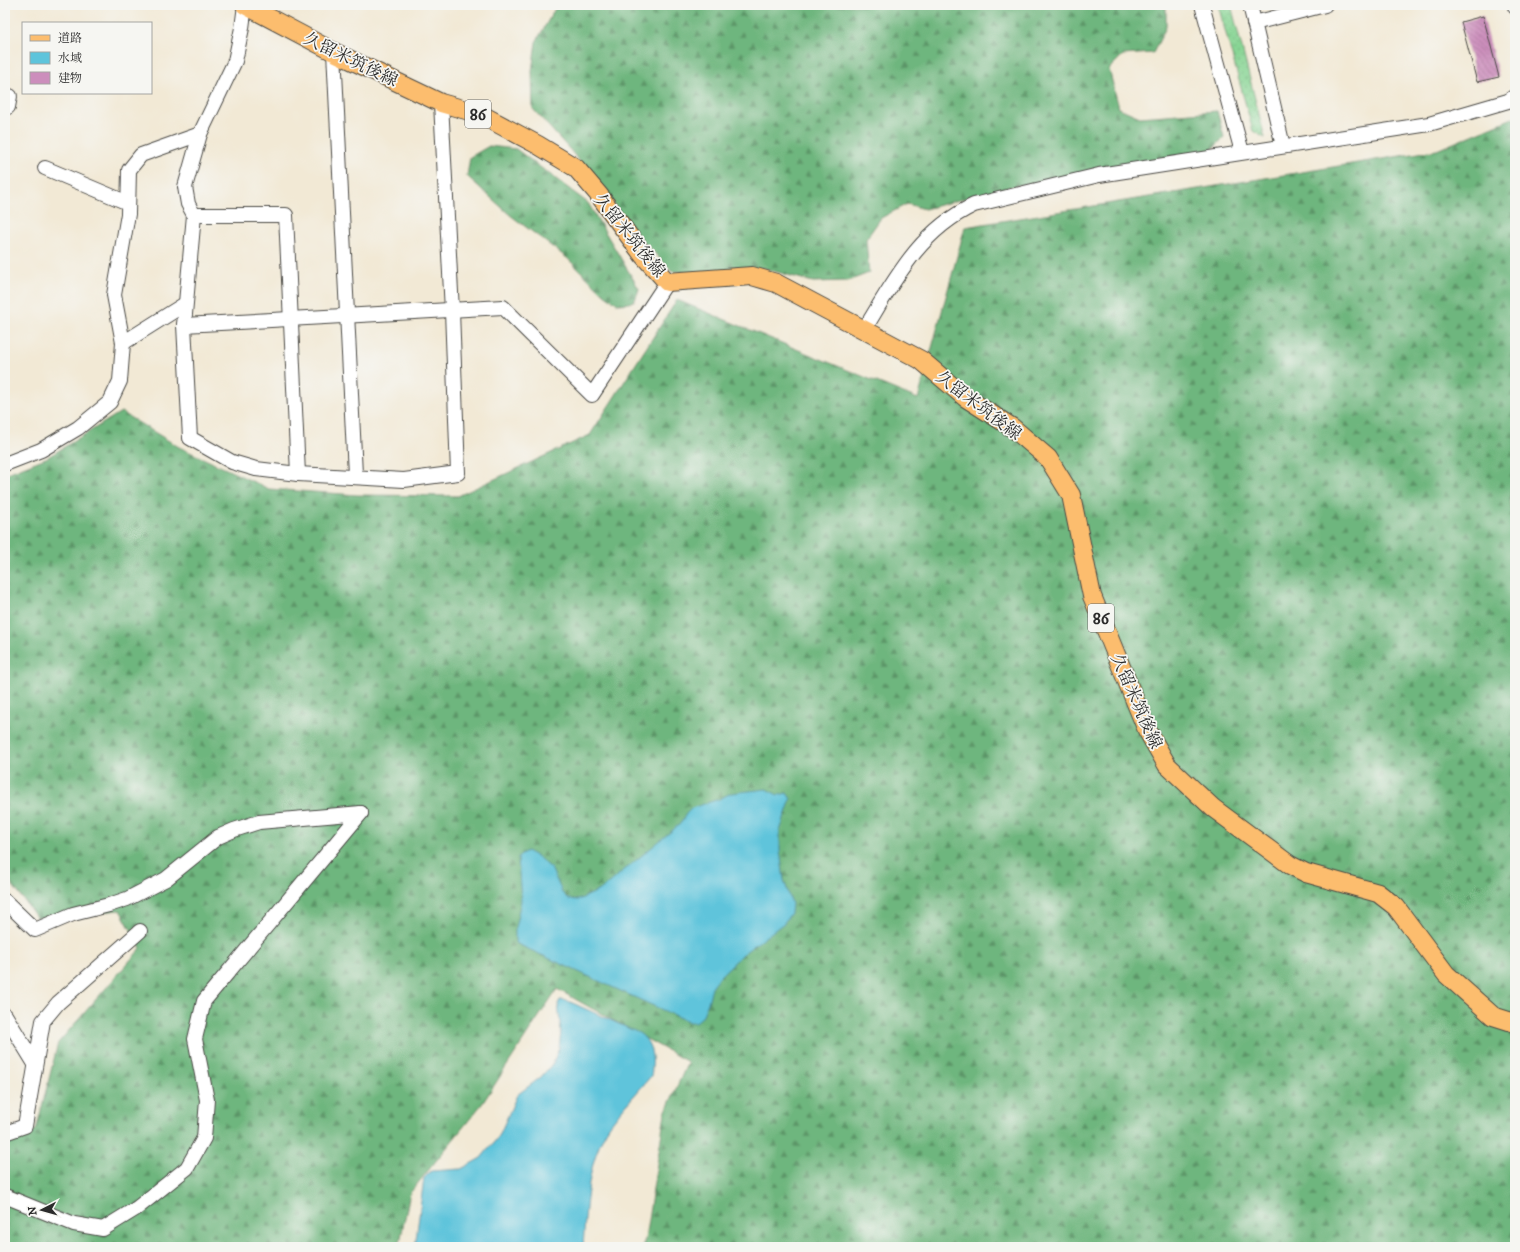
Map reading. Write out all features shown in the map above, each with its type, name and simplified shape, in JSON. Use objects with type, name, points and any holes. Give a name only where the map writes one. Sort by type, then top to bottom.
[{"type":"main road","name":"久留米筑後線","points":[[245,5],[334,52],[441,103],[480,114],[538,145],[576,168],[643,255],[667,282],[752,276],[776,283],[921,360],[966,398],[1013,428],[1048,458],[1071,495],[1092,596],[1147,730],[1167,765],[1213,808],[1290,865],[1306,873],[1378,893],[1396,907],[1446,974],[1493,1016],[1515,1023]]},
{"type":"street","points":[[245,5],[235,61],[200,134],[185,187],[188,204],[194,215],[184,325],[190,438],[232,462],[256,469],[298,474],[404,480],[458,473],[452,311],[441,103]]},
{"type":"street","points":[[1202,5],[1242,152]]},
{"type":"street","points":[[1250,5],[1283,146]]},
{"type":"street","points":[[1254,23],[1325,5]]},
{"type":"street","points":[[334,52],[355,474]]},
{"type":"street","points":[[864,330],[905,264],[932,233],[959,212],[974,205],[1099,175],[1429,124],[1508,101],[1515,96]]},
{"type":"street","points":[[5,464],[41,450],[78,428],[110,402],[120,381],[123,343],[114,295],[128,214],[129,170],[141,155],[200,134]]},
{"type":"street","points":[[45,168],[128,203]]},
{"type":"street","points":[[194,215],[286,215],[298,474]]},
{"type":"street","points":[[184,325],[348,317],[503,307],[592,395],[667,282]]},
{"type":"street","points":[[123,343],[185,304]]},
{"type":"street","points":[[5,901],[35,930],[73,914],[127,899],[166,879],[218,837],[234,830],[259,822],[361,813],[204,1001],[195,1039],[207,1100],[204,1138],[187,1168],[137,1208],[103,1229],[74,1224],[5,1196]]},
{"type":"street","points":[[5,1133],[25,1126],[42,1021],[58,1003],[140,930]]},
{"type":"street","points":[[5,1015],[35,1064]]},
{"type":"green space","points":[[557,5],[1166,5],[1166,27],[1153,53],[1123,55],[1109,69],[1119,108],[1140,117],[1217,111],[1224,137],[1212,150],[1004,188],[925,209],[907,204],[881,218],[866,239],[869,273],[848,281],[813,282],[763,268],[698,274],[672,271],[644,242],[571,151],[533,109],[532,71],[536,42]]},
{"type":"green space","points":[[1218,5],[1231,5],[1265,138],[1253,131]]},
{"type":"green space","points":[[1515,117],[1515,483],[1513,484],[1510,496],[1515,542],[1515,1247],[642,1247],[645,1239],[665,1113],[688,1062],[557,989],[482,1104],[410,1193],[399,1247],[5,1247],[5,1144],[36,1130],[58,1043],[141,948],[120,910],[37,918],[5,875],[5,474],[48,457],[121,412],[179,447],[269,489],[358,495],[458,496],[590,435],[677,300],[918,399],[965,227],[1437,150]]},
{"type":"green space","points":[[489,146],[516,149],[588,203],[639,289],[635,300],[629,303],[618,304],[604,294],[567,258],[510,215],[467,176],[470,157]]},
{"type":"water","points":[[766,789],[778,795],[787,793],[791,799],[780,831],[780,850],[784,880],[792,904],[791,913],[784,923],[744,953],[720,976],[712,987],[708,1003],[702,1017],[696,1022],[689,1022],[515,943],[515,928],[521,901],[518,858],[521,854],[527,851],[538,857],[551,868],[563,894],[568,899],[578,900],[600,890],[680,824],[692,808],[719,799],[731,793]]},
{"type":"water","points":[[560,1000],[568,1001],[639,1033],[647,1041],[652,1058],[651,1076],[610,1125],[596,1152],[589,1184],[583,1247],[415,1247],[424,1178],[431,1171],[461,1169],[481,1158],[499,1136],[517,1095],[541,1077],[553,1063],[559,1048],[561,1032],[558,1004]]},
{"type":"building","points":[[1483,16],[1499,77],[1477,82],[1461,22]]}]
